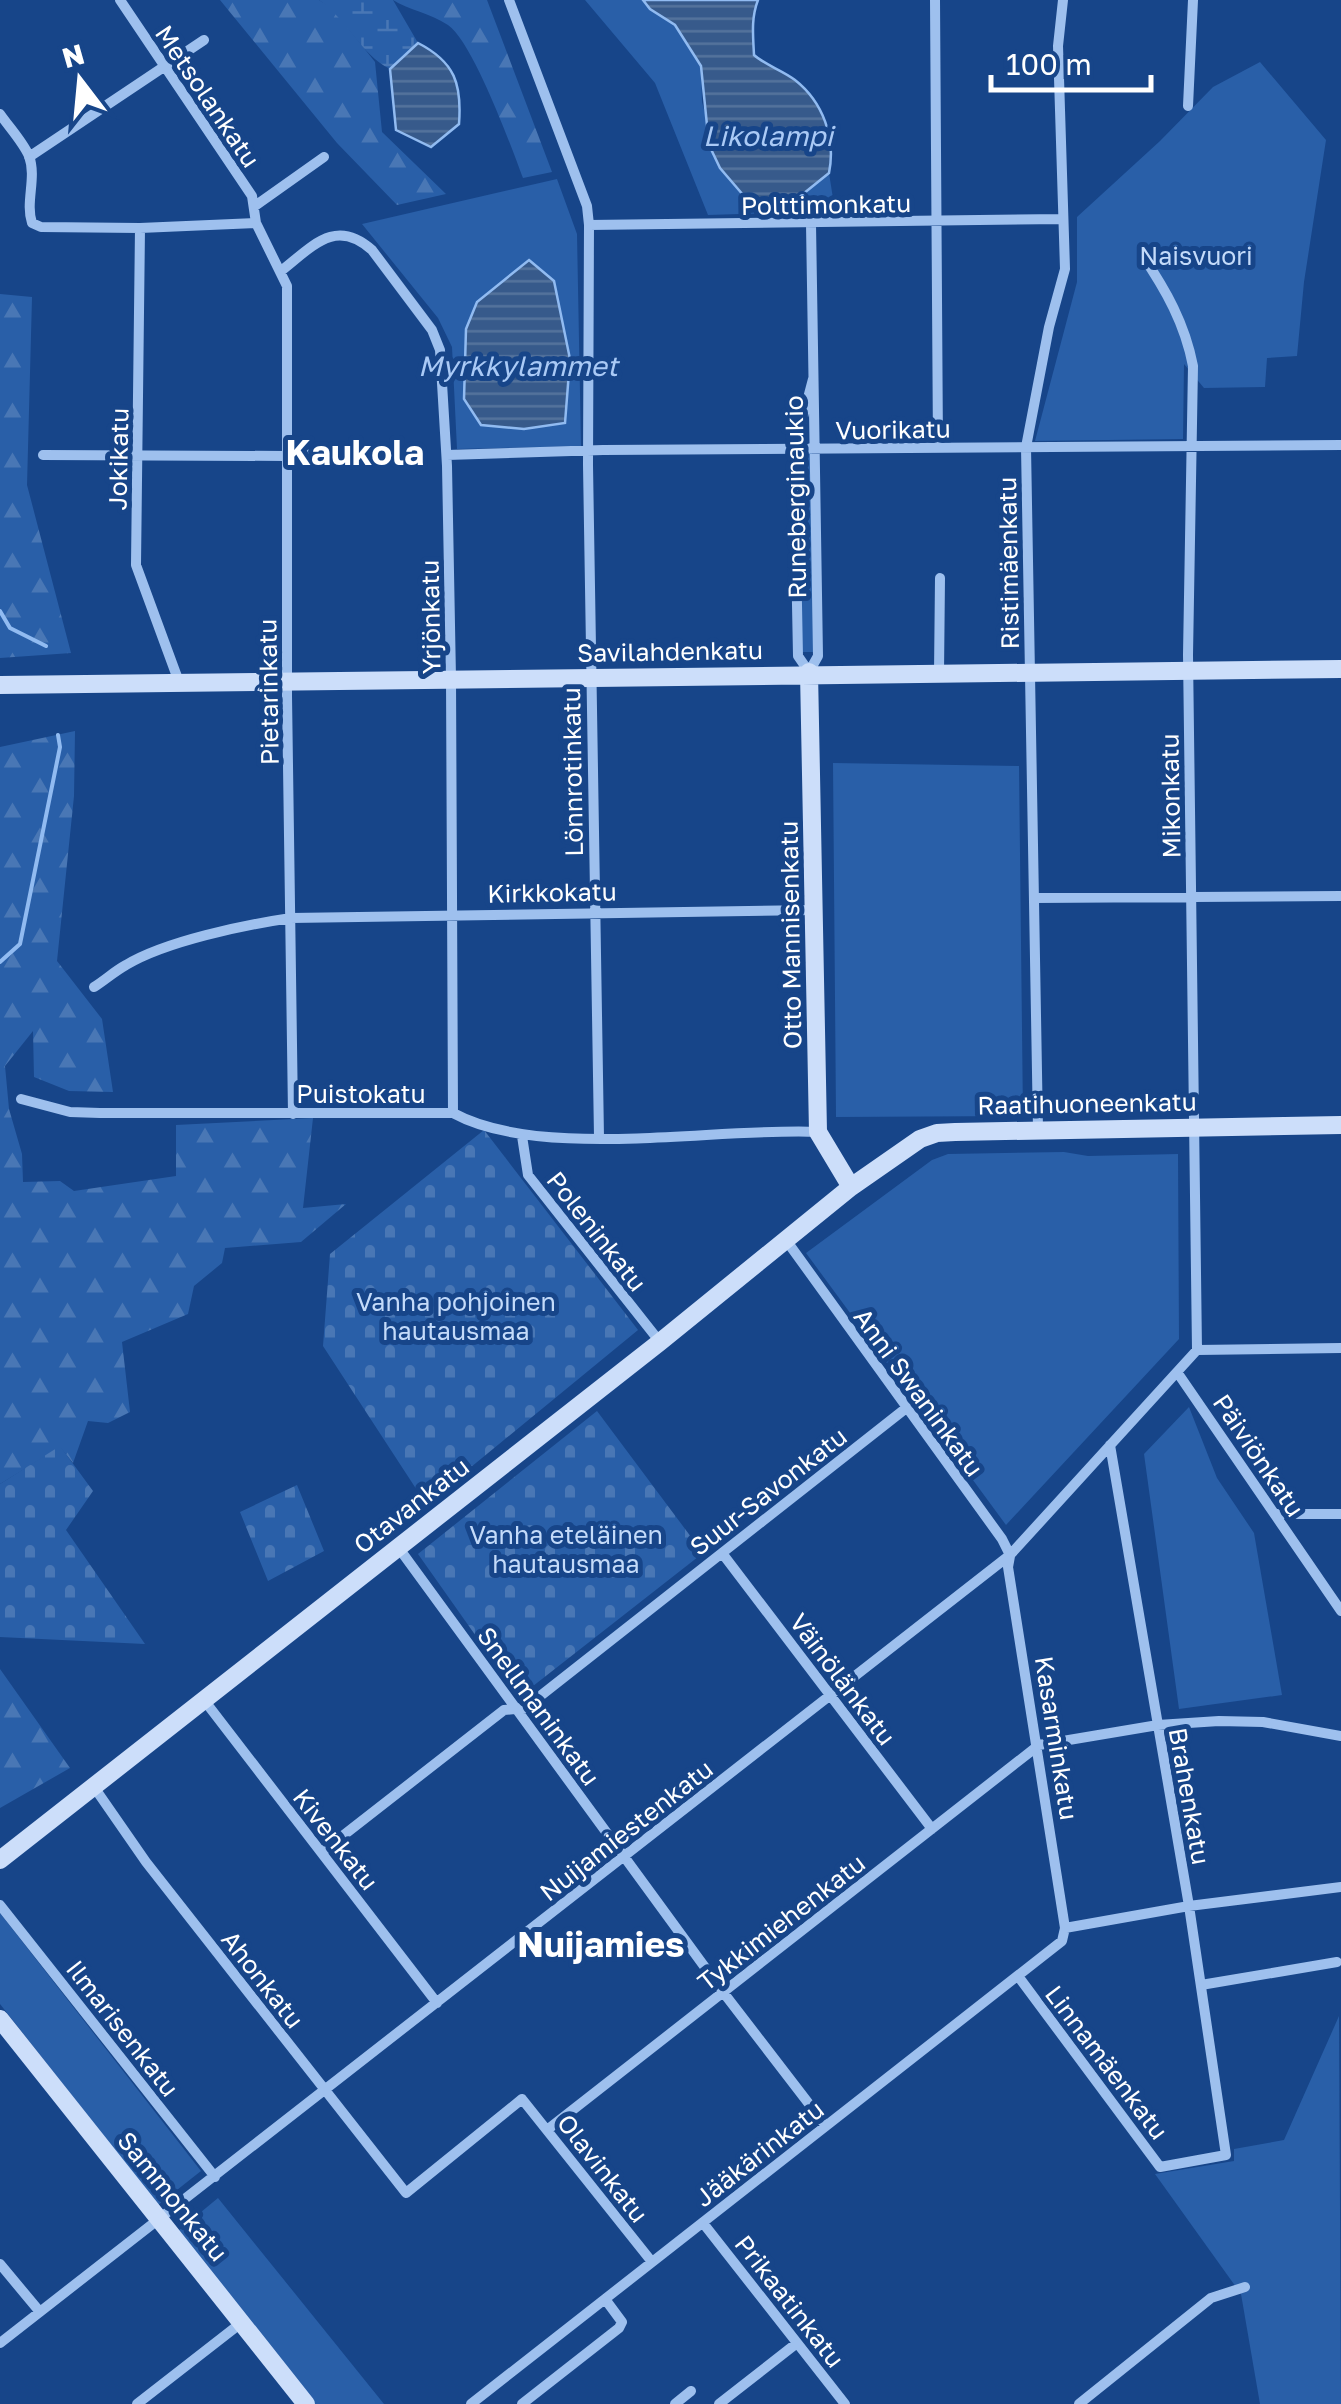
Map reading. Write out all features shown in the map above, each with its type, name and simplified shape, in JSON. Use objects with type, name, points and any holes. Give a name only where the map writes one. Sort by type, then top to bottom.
[{"type":"main road","name":"Savilahdenkatu","points":[[0,684],[1341,668]]},
{"type":"main road","name":"Otto Mannisenkatu","points":[[809,672],[818,1132],[850,1187]]},
{"type":"main road","name":"Raatihuoneenkatu","points":[[850,1187],[920,1139],[937,1133],[1341,1125]]},
{"type":"main road","name":"Otavankatu","points":[[0,1860],[204,1700],[403,1553],[660,1342],[790,1247],[850,1187]]},
{"type":"main road","name":"Sammonkatu","points":[[0,2019],[306,2404]]},
{"type":"street","name":"Metsolankatu","points":[[120,0],[252,196],[256,223],[281,271]]},
{"type":"street","name":"Lönnrotinkatu","points":[[509,0],[586,206],[589,226],[588,451],[599,1137]]},
{"type":"street","points":[[935,0],[938,448]]},
{"type":"street","name":"Ristimäenkatu","points":[[1038,1129],[1026,448],[1065,269],[1058,46],[1063,0]]},
{"type":"street","points":[[1188,106],[1193,0]]},
{"type":"street","points":[[29,157],[204,40]]},
{"type":"street","points":[[0,114],[29,157],[28,212],[32,223],[41,227],[256,223]]},
{"type":"street","points":[[256,206],[324,158]]},
{"type":"street","name":"Polttimonkatu","points":[[589,226],[1064,219]]},
{"type":"street","points":[[811,224],[813,379]]},
{"type":"street","name":"Jokikatu","points":[[140,228],[136,565],[179,683]]},
{"type":"street","name":"Yrjönkatu","points":[[281,271],[327,236],[346,234],[361,240],[438,340],[447,454],[453,1113]]},
{"type":"street","name":"Mikonkatu","points":[[1142,254],[1164,287],[1187,335],[1193,366],[1188,670],[1197,1350]]},
{"type":"street","name":"Pietarinkatu","points":[[281,271],[287,286],[287,682],[294,1114]]},
{"type":"street","name":"Runeberginaukio","points":[[813,379],[818,656],[809,672],[798,656],[794,451],[813,379]]},
{"type":"street","name":"Vuorikatu","points":[[447,454],[1341,445]]},
{"type":"street","points":[[43,455],[286,456],[359,451]]},
{"type":"street","points":[[939,672],[940,578]]},
{"type":"street","points":[[1034,898],[1341,896]]},
{"type":"street","name":"Kirkkokatu","points":[[94,987],[126,964],[149,954],[261,922],[291,918],[814,910]]},
{"type":"street","name":"Puistokatu","points":[[21,1099],[70,1112],[453,1113],[522,1136],[818,1132]]},
{"type":"street","name":"Poleninkatu","points":[[522,1136],[528,1175],[660,1342]]},
{"type":"street","name":"Anni Swaninkatu","points":[[790,1247],[1002,1538],[1010,1555]]},
{"type":"street","points":[[1197,1350],[1341,1348]]},
{"type":"street","name":"Nuijamiestenkatu","points":[[0,2343],[1010,1555],[1197,1350]]},
{"type":"street","name":"Päiviönkatu","points":[[1177,1372],[1341,1611]]},
{"type":"street","name":"Suur-Savonkatu","points":[[322,1852],[504,1710],[525,1708],[905,1408]]},
{"type":"street","name":"Brahenkatu","points":[[1110,1444],[1189,1906],[1226,2156]]},
{"type":"street","points":[[1276,1514],[1341,1514]]},
{"type":"street","name":"Snellmaninkatu","points":[[403,1553],[723,1992],[826,2126]]},
{"type":"street","name":"Väinölänkatu","points":[[722,1554],[932,1829]]},
{"type":"street","name":"Kasarminkatu","points":[[1010,1555],[1008,1567],[1065,1928]]},
{"type":"street","name":"Kivenkatu","points":[[204,1700],[437,2004]]},
{"type":"street","points":[[1038,1745],[1158,1725],[1262,1722],[1341,1736]]},
{"type":"street","name":"Tykkimiehenkatu","points":[[548,2130],[1038,1745]]},
{"type":"street","name":"Ahonkatu","points":[[94,1787],[146,1862],[406,2193],[522,2099]]},
{"type":"street","points":[[1065,1928],[1189,1906],[1341,1887]]},
{"type":"street","name":"Ilmarisenkatu","points":[[0,1904],[215,2177]]},
{"type":"street","name":"Jääkärinkatu","points":[[478,2402],[1062,1941],[1065,1928]]},
{"type":"street","points":[[1201,1985],[1338,1962]]},
{"type":"street","name":"Linnamäenkatu","points":[[1018,1976],[1160,2167],[1226,2156]]},
{"type":"street","name":"Olavinkatu","points":[[522,2099],[652,2262]]},
{"type":"street","name":"Prikaatinkatu","points":[[702,2223],[845,2404]]},
{"type":"street","points":[[0,2264],[40,2312]]},
{"type":"street","points":[[1079,2404],[1211,2298],[1245,2287]]},
{"type":"street","points":[[522,2404],[614,2334],[622,2322],[604,2299]]},
{"type":"street","points":[[137,2404],[241,2323]]},
{"type":"street","points":[[720,2404],[797,2343]]},
{"type":"street","points":[[675,2404],[691,2391]]},
{"type":"green space","points":[[220,0],[319,0],[333,9],[375,62],[382,132],[446,194],[397,205],[337,143]]},
{"type":"green space","points":[[319,0],[393,0],[418,43],[390,69],[370,55]]},
{"type":"green space","points":[[393,0],[487,0],[552,172],[523,178],[490,96],[458,35],[441,21]]},
{"type":"green space","points":[[585,0],[643,0],[675,25],[701,66],[702,102],[720,168],[744,196],[797,198],[829,173],[835,211],[708,215],[655,83]]},
{"type":"green space","name":"Naisvuori","points":[[1260,62],[1326,140],[1297,356],[1267,358],[1265,387],[1204,388],[1184,364],[1183,439],[1035,441],[1077,282],[1077,217],[1213,87]]},
{"type":"green space","points":[[557,179],[577,234],[581,446],[457,449],[452,347],[438,318],[362,224]]},
{"type":"green space","points":[[0,294],[32,297],[27,485],[71,653],[0,658]]},
{"type":"green space","points":[[797,452],[812,452],[815,652],[800,652]]},
{"type":"green space","points":[[75,731],[74,796],[57,961],[102,1019],[113,1092],[69,1091],[34,1077],[33,1031],[5,1066],[9,1109],[22,1154],[23,1182],[60,1181],[74,1191],[176,1176],[176,1125],[313,1118],[303,1208],[346,1204],[301,1242],[225,1248],[222,1263],[194,1286],[188,1314],[122,1342],[130,1412],[108,1423],[88,1421],[73,1463],[60,1447],[0,1484],[0,747]]},
{"type":"green space","points":[[833,763],[1019,766],[1023,1116],[836,1117]]},
{"type":"green space","name":"Vanha pohjoinen hautausmaa","points":[[484,1130],[638,1330],[426,1504],[323,1346],[330,1254]]},
{"type":"green space","points":[[1064,1152],[1088,1156],[1178,1154],[1179,1339],[1006,1525],[806,1253],[932,1160],[948,1154]]},
{"type":"green space","points":[[1189,1407],[1217,1478],[1254,1533],[1282,1695],[1179,1709],[1144,1454]]},
{"type":"green space","name":"Vanha eteläinen hautausmaa","points":[[597,1411],[703,1553],[519,1697],[418,1554]]},
{"type":"green space","points":[[60,1446],[93,1491],[66,1530],[145,1644],[0,1637],[0,1484]]},
{"type":"green space","points":[[297,1485],[324,1551],[268,1581],[240,1512]]},
{"type":"green space","points":[[0,1669],[70,1768],[0,1808]]},
{"type":"green space","points":[[0,1913],[201,2171],[158,2205],[0,2004]]},
{"type":"green space","points":[[1339,2016],[1341,2404],[1260,2404],[1241,2294],[1155,2174],[1234,2161],[1234,2149],[1284,2140]]},
{"type":"green space","points":[[218,2198],[384,2404],[314,2404],[178,2231]]},
{"type":"water","name":"Likolampi","points":[[643,0],[758,0],[753,20],[754,55],[795,80],[820,110],[831,147],[829,173],[798,198],[765,203],[744,196],[720,168],[709,145],[701,66],[675,25]]},
{"type":"water","points":[[418,43],[448,66],[459,97],[459,124],[431,147],[396,130],[390,69]]},
{"type":"water","name":"Myrkkylammet","points":[[529,260],[554,281],[570,359],[565,423],[524,429],[481,425],[464,399],[466,329],[477,302]]},
{"type":"waterway","points":[[0,611],[10,628],[46,646]]},
{"type":"waterway","points":[[0,962],[20,944],[60,747],[58,735]]},
{"type":"district","name":"Kaukola","points":[[355,452]]},
{"type":"district","name":"Nuijamies","points":[[601,1944]]}]
